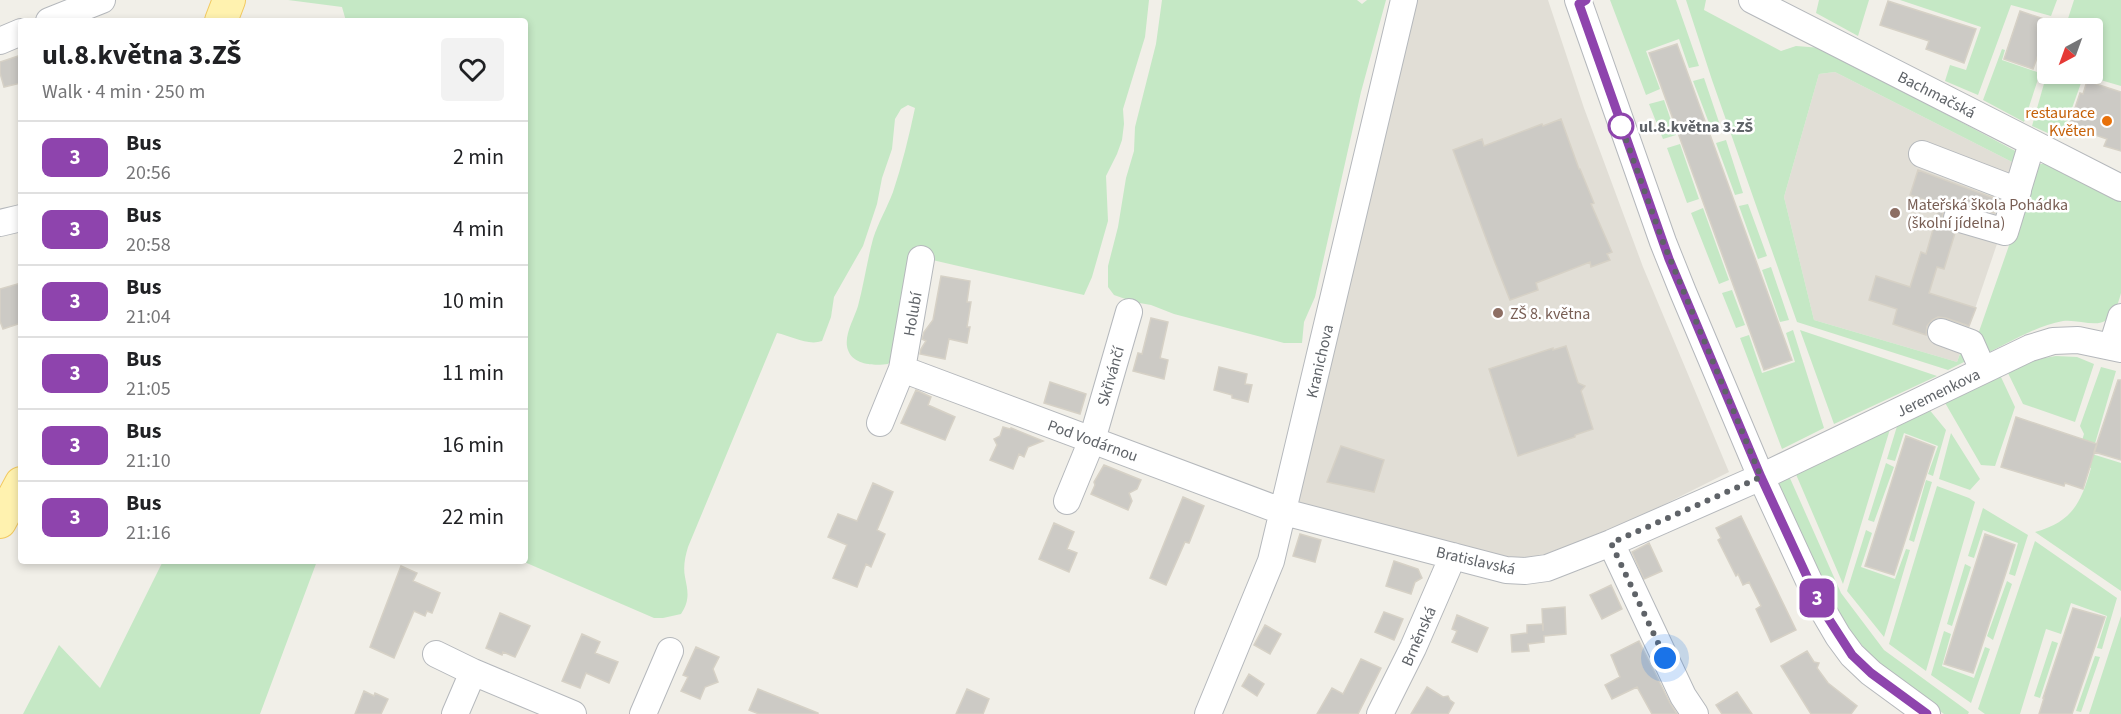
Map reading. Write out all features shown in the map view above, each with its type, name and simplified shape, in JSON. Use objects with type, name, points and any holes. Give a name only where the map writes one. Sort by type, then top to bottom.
[{"type":"main road","points":[[0,522],[13,487]]},
{"type":"street","points":[[57,18],[102,0]]},
{"type":"street","name":"Kranichova","points":[[1208,714],[1271,561],[1404,0]]},
{"type":"street","name":"Bachmačská","points":[[1752,0],[2121,188]]},
{"type":"street","points":[[1581,1],[1663,242],[1761,477],[1821,607],[1852,655],[1871,673],[1927,714]]},
{"type":"street","points":[[0,41],[18,33]]},
{"type":"street","points":[[1958,218],[2005,232],[2032,143]]},
{"type":"street","points":[[1922,154],[2018,190]]},
{"type":"street","points":[[0,223],[18,219]]},
{"type":"street","name":"Holubí","points":[[880,423],[902,369],[921,259]]},
{"type":"street","name":"Skřivánčí","points":[[1067,501],[1092,440],[1128,312]]},
{"type":"street","points":[[2116,347],[2121,317]]},
{"type":"street","points":[[1941,332],[1971,343],[1983,370]]},
{"type":"street","name":"Jeremenkova","points":[[1761,477],[2030,348],[2053,341],[2078,340],[2116,347]]},
{"type":"street","name":"Pod Vodárnou","points":[[902,369],[1284,512]]},
{"type":"street","name":"Bratislavská","points":[[1284,512],[1506,570],[1525,571],[1547,568],[1611,543],[1761,477]]},
{"type":"street","points":[[1611,543],[1683,696],[1695,714]]},
{"type":"street","name":"Brněnská","points":[[1380,714],[1413,648],[1452,556]]},
{"type":"street","points":[[643,714],[670,651]]},
{"type":"street","points":[[436,654],[573,714]]},
{"type":"street","points":[[455,714],[473,672]]},
{"type":"shaded area","name":"ZŠ 8. května","points":[[1410,0],[1548,0],[1584,108],[1643,267],[1729,472],[1599,537],[1537,557],[1515,560],[1293,504]]},
{"type":"shaded area","name":"Mateřská škola Pohádka (školní jídelna)","points":[[1835,72],[2018,165],[2000,235],[1957,362],[1814,320],[1784,197],[1819,74]]},
{"type":"green space","points":[[288,0],[1149,0],[1145,37],[1123,109],[1122,140],[1106,176],[1108,221],[1092,277],[1084,295],[928,259],[888,364],[859,362],[851,355],[847,345],[848,334],[858,306],[873,239],[893,192],[915,108],[908,105],[901,109],[895,119],[892,149],[863,246],[834,297],[831,317],[822,341],[805,341],[777,333],[688,547],[684,570],[688,596],[684,609],[681,614],[663,618],[654,618],[528,564],[528,18],[345,18],[342,7]]},
{"type":"green space","points":[[1162,0],[1357,0],[1362,4],[1367,0],[1386,0],[1361,92],[1315,297],[1304,322],[1302,343],[1284,343],[1174,314],[1114,295],[1108,287],[1108,266],[1118,227],[1126,178],[1134,151],[1135,127],[1156,44]]},
{"type":"green space","points":[[1610,0],[1676,0],[1699,66],[1689,68],[1679,39],[1646,51],[1660,89],[1646,95]]},
{"type":"green space","points":[[1686,0],[1706,0],[1704,10],[1781,51],[1796,46],[1822,48],[2021,154],[2018,165],[1835,72],[1819,74],[1784,197],[1814,320],[1957,362],[1964,343],[1972,358],[1948,370],[1797,322]]},
{"type":"green space","points":[[1819,0],[1869,0],[1858,36],[1816,13]]},
{"type":"green space","points":[[1900,0],[2057,0],[2051,16],[2011,5],[1978,95],[1945,81],[1950,65],[1966,70],[1981,27]]},
{"type":"green space","points":[[2074,0],[2121,0],[2121,86],[2103,81],[2103,18],[2068,18]]},
{"type":"green space","points":[[2002,49],[2005,50],[2002,60],[2037,72],[2037,82],[2024,122],[1983,100]]},
{"type":"green space","points":[[1704,78],[1721,128],[1712,131],[1693,81]]},
{"type":"green space","points":[[2044,84],[2081,84],[2061,139],[2032,126]]},
{"type":"green space","points":[[1664,100],[1676,135],[1663,139],[1649,104]]},
{"type":"green space","points":[[1726,140],[1743,193],[1735,195],[1716,143]]},
{"type":"green space","points":[[1680,144],[1699,199],[1687,203],[1667,148]]},
{"type":"green space","points":[[2048,163],[2121,196],[2121,293],[2117,305],[2114,313],[2101,323],[2063,321],[2053,323],[1981,356],[1975,343],[2034,165]]},
{"type":"green space","points":[[1748,204],[1767,256],[1758,259],[1739,206]]},
{"type":"green space","points":[[1703,208],[1729,280],[1719,284],[1691,213]]},
{"type":"green space","points":[[1771,267],[1789,320],[1780,322],[1762,270]]},
{"type":"green space","points":[[1732,290],[1745,325],[1736,328],[1722,293]]},
{"type":"green space","points":[[1793,330],[1824,428],[1782,449],[1740,338],[1749,335],[1762,373],[1795,362],[1786,333]]},
{"type":"green space","points":[[1800,330],[1937,376],[1834,424]]},
{"type":"green space","points":[[2056,356],[2077,357],[2094,364],[2075,422],[2023,404],[2007,371],[2038,359]]},
{"type":"green space","points":[[2101,367],[2116,371],[2092,454],[2121,463],[2121,591],[2035,532],[2048,528],[2066,517],[2079,501],[2083,491],[2091,468],[2075,463],[2084,434],[2080,426]]},
{"type":"green space","points":[[2000,375],[2015,407],[1995,466],[1981,465],[1944,401]]},
{"type":"green space","points":[[1928,408],[1946,430],[1933,476],[1928,474],[1938,446],[1904,433],[1895,461],[1887,459],[1898,423]]},
{"type":"green space","points":[[1890,429],[1843,584],[1795,472]]},
{"type":"green space","points":[[1951,433],[1980,479],[1970,490],[1939,479]]},
{"type":"green space","points":[[1886,463],[1894,467],[1874,522],[1868,520]]},
{"type":"green space","points":[[1789,476],[1841,593],[1884,650],[1969,712],[1968,714],[1944,714],[1890,676],[1840,621],[1777,481]]},
{"type":"green space","points":[[1926,480],[1932,482],[1914,542],[1909,540]]},
{"type":"green space","points":[[1937,486],[1975,502],[1926,671],[1889,644]]},
{"type":"green space","points":[[1983,508],[2028,535],[2015,576],[2009,574],[2018,543],[1983,530],[1974,558],[1968,556]]},
{"type":"green space","points":[[1866,530],[1872,533],[1861,567],[1895,579],[1906,549],[1910,550],[1884,637],[1847,591]]},
{"type":"green space","points":[[2035,541],[2117,598],[2102,649],[2097,648],[2107,616],[2071,603],[2061,634],[2046,629],[2020,714],[1985,714],[1978,709]]},
{"type":"green space","points":[[162,564],[316,564],[260,714],[23,714],[59,645],[100,688]]},
{"type":"green space","points":[[1965,564],[1971,567],[1952,626],[1947,624]]},
{"type":"green space","points":[[2007,581],[2012,584],[1993,640],[1987,636]]},
{"type":"green space","points":[[2121,616],[2121,714],[2089,714]]},
{"type":"green space","points":[[1944,631],[1951,634],[1942,666],[1974,678],[1985,647],[1990,649],[1971,703],[1931,675]]},
{"type":"green space","points":[[2052,641],[2058,643],[2040,698],[2034,696]]},
{"type":"green space","points":[[2095,656],[2100,657],[2081,712],[2076,711]]},
{"type":"building","points":[[1888,1],[1976,29],[1964,63],[1926,49],[1929,41],[1880,25]]},
{"type":"building","points":[[2020,11],[2041,18],[2037,18],[2037,58],[2033,69],[2004,59]]},
{"type":"building","points":[[1677,44],[1792,360],[1764,370],[1649,53]]},
{"type":"building","points":[[18,56],[18,84],[4,87],[0,62]]},
{"type":"building","points":[[2086,84],[2096,84],[2121,92],[2121,151],[2104,146],[2107,139],[2069,126],[2080,93],[2083,94]]},
{"type":"building","points":[[1561,119],[1594,203],[1591,204],[1612,252],[1607,254],[1610,260],[1591,267],[1590,262],[1536,283],[1538,290],[1510,300],[1453,150],[1482,139],[1484,146]]},
{"type":"building","points":[[1918,170],[1999,200],[1995,213],[1954,203],[1943,213],[1942,221],[1946,228],[1955,233],[1944,269],[1937,267],[1929,293],[1976,308],[1969,326],[1938,317],[1927,326],[1926,335],[1893,324],[1897,309],[1869,300],[1876,276],[1910,287],[1921,252],[1926,254],[1940,205],[1910,195]]},
{"type":"building","points":[[941,276],[970,281],[967,302],[971,302],[967,327],[970,327],[967,343],[949,339],[945,359],[920,354],[926,341],[922,339],[924,332],[933,320]]},
{"type":"building","points":[[18,284],[18,324],[3,329],[0,321],[0,289]]},
{"type":"building","points":[[1151,318],[1168,322],[1160,358],[1168,360],[1164,379],[1133,371],[1138,353],[1142,354]]},
{"type":"building","points":[[1566,346],[1578,383],[1585,386],[1581,391],[1593,429],[1518,456],[1489,369],[1553,348],[1553,350]]},
{"type":"building","points":[[1219,367],[1247,374],[1245,384],[1252,385],[1248,402],[1214,390]]},
{"type":"building","points":[[2118,380],[2121,380],[2121,460],[2094,452]]},
{"type":"building","points":[[1050,382],[1086,394],[1080,414],[1044,403]]},
{"type":"building","points":[[916,390],[931,397],[928,405],[955,417],[945,440],[901,423]]},
{"type":"building","points":[[2016,417],[2097,444],[2083,489],[2065,483],[2064,486],[2001,467]]},
{"type":"building","points":[[1003,427],[1043,441],[1028,447],[1024,457],[1019,454],[1013,469],[990,460],[997,445],[994,439],[1000,436]]},
{"type":"building","points":[[1906,436],[1935,447],[1894,575],[1865,566]]},
{"type":"building","points":[[1341,446],[1384,460],[1374,492],[1327,482]]},
{"type":"building","points":[[1104,465],[1141,480],[1137,489],[1129,493],[1132,501],[1128,510],[1091,494],[1094,482]]},
{"type":"building","points":[[873,483],[893,492],[877,530],[885,534],[871,567],[866,564],[857,587],[833,578],[847,545],[828,537],[838,514],[857,521]]},
{"type":"building","points":[[1183,497],[1204,506],[1189,543],[1185,542],[1166,585],[1150,578]]},
{"type":"building","points":[[1741,516],[1796,630],[1771,642],[1756,609],[1761,606],[1749,582],[1743,585],[1738,574],[1736,576],[1718,540],[1721,538],[1716,528]]},
{"type":"building","points":[[1054,523],[1074,532],[1067,549],[1077,553],[1069,572],[1039,559]]},
{"type":"building","points":[[1300,534],[1321,540],[1315,562],[1293,556]]},
{"type":"building","points":[[1985,534],[2015,545],[1973,673],[1944,664]]},
{"type":"building","points":[[1649,543],[1662,571],[1644,579],[1632,552]]},
{"type":"building","points":[[1394,561],[1418,569],[1422,578],[1415,582],[1411,594],[1386,586]]},
{"type":"building","points":[[401,566],[417,573],[413,581],[440,593],[432,613],[427,611],[425,616],[414,611],[394,658],[370,647]]},
{"type":"building","points":[[1611,585],[1622,609],[1602,619],[1590,595]]},
{"type":"building","points":[[1565,607],[1566,634],[1544,636],[1544,642],[1528,644],[1529,651],[1512,652],[1511,635],[1527,633],[1527,625],[1543,624],[1542,609]]},
{"type":"building","points":[[2073,608],[2105,617],[2072,714],[2039,714],[2043,698]]},
{"type":"building","points":[[1384,612],[1403,619],[1394,640],[1375,632]]},
{"type":"building","points":[[500,613],[530,626],[515,657],[503,652],[502,655],[486,648]]},
{"type":"building","points":[[1457,615],[1488,628],[1477,652],[1452,642],[1457,631],[1452,629]]},
{"type":"building","points":[[1265,625],[1281,634],[1270,654],[1254,645]]},
{"type":"building","points":[[582,634],[600,642],[595,653],[618,662],[609,683],[586,673],[580,688],[562,681]]},
{"type":"building","points":[[1639,641],[1677,714],[1652,714],[1637,687],[1612,699],[1605,685],[1620,677],[1611,655]]},
{"type":"building","points":[[696,647],[719,657],[713,669],[718,682],[705,687],[700,699],[681,691],[688,677],[683,675]]},
{"type":"building","points":[[1807,651],[1814,662],[1819,663],[1817,668],[1828,683],[1857,706],[1851,714],[1811,714],[1781,666]]},
{"type":"building","points":[[1361,659],[1381,668],[1358,714],[1317,714],[1332,688],[1343,694]]},
{"type":"building","points":[[1249,674],[1264,684],[1257,696],[1242,686]]},
{"type":"building","points":[[1427,687],[1443,697],[1448,696],[1454,703],[1448,714],[1411,714]]},
{"type":"building","points":[[758,689],[818,714],[759,714],[749,710]]},
{"type":"building","points":[[967,689],[989,699],[983,714],[956,714]]},
{"type":"building","points":[[364,691],[388,699],[381,714],[355,714]]},
{"type":"building","points":[[1737,692],[1752,714],[1722,714],[1716,705]]},
{"type":"bus line","name":"3","points":[[1586,0],[1579,4],[1663,242],[1761,477],[1821,607],[1852,655],[1901,697],[1927,714]]},
{"type":"place","name":"restaurace Květen","points":[[2107,121]]},
{"type":"place","name":"ul.8.května 3.ZŠ","points":[[1621,126]]},
{"type":"place","name":"Mateřská škola Pohádka (školní jídelna)","points":[[1895,213]]},
{"type":"place","name":"ZŠ 8. května","points":[[1498,313]]},
{"type":"route","points":[[1621,126],[1620,123],[1669,259],[1761,477],[1611,543],[1665,658]]}]
